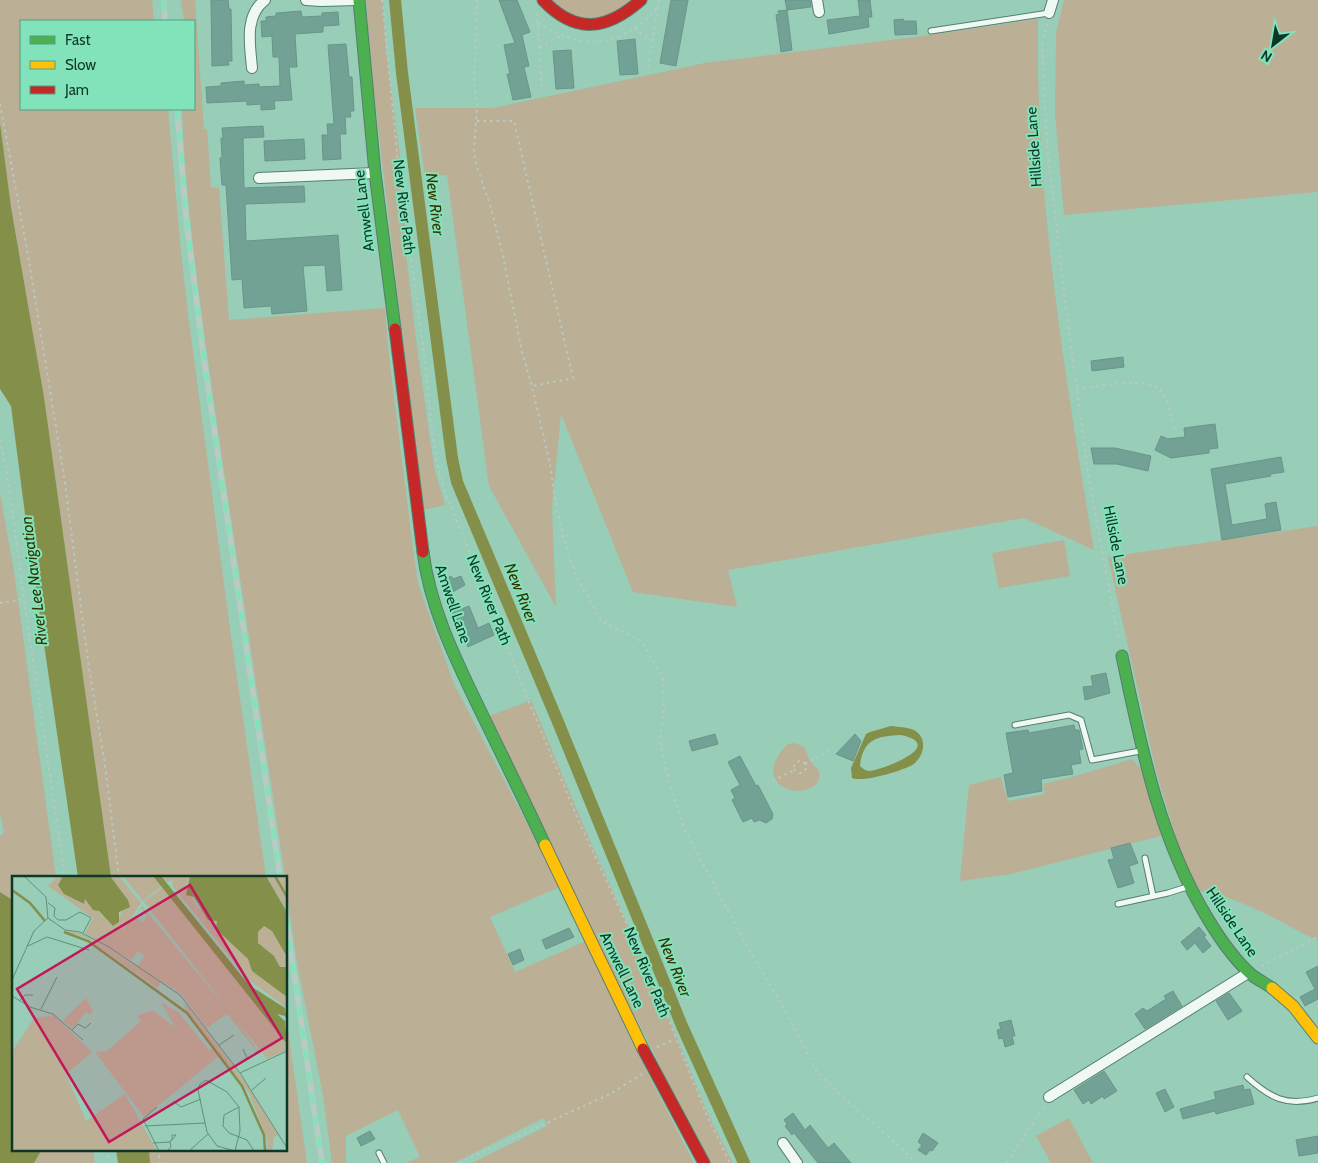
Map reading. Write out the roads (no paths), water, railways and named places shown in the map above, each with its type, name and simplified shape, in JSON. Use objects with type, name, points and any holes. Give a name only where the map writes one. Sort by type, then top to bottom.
[{"type":"street","points":[[252,68],[250,45],[251,18],[258,6],[265,0]]},
{"type":"street","points":[[306,0],[358,0]]},
{"type":"street","name":"Amwell Lane","points":[[358,0],[374,173],[426,578],[443,628],[464,678],[652,1067],[704,1163]]},
{"type":"street","points":[[540,5],[575,23],[586,25],[614,20],[624,15],[641,0]]},
{"type":"street","points":[[817,0],[819,12]]},
{"type":"street","points":[[1049,13],[1052,0]]},
{"type":"street","points":[[259,178],[343,176],[374,173]]},
{"type":"street","name":"Hillside Lane","points":[[1122,656],[1143,751],[1165,827],[1190,886],[1216,932],[1248,972],[1276,991],[1306,1019],[1318,1038]]},
{"type":"street","points":[[1049,1097],[1248,972]]},
{"type":"street","points":[[783,1143],[797,1163]]},
{"type":"lane","points":[[931,31],[1049,13]]},
{"type":"lane","points":[[1016,726],[1069,715],[1081,720],[1092,760],[1143,751]]},
{"type":"lane","points":[[1145,858],[1153,896]]},
{"type":"lane","points":[[1118,904],[1190,886]]},
{"type":"lane","points":[[1247,1077],[1267,1094],[1280,1100],[1305,1102],[1318,1098]]},
{"type":"lane","points":[[379,1152],[384,1163]]},
{"type":"waterway","name":"New River","points":[[395,0],[402,73],[452,458],[457,482],[558,722],[682,1026],[744,1163]]},
{"type":"railway","points":[[164,0],[165,20]]},
{"type":"railway","points":[[177,110],[186,217],[203,353],[280,876]]},
{"type":"railway","points":[[288,933],[322,1163]]},
{"type":"water label","name":"River Lee Navigation","points":[[34,581]]}]
